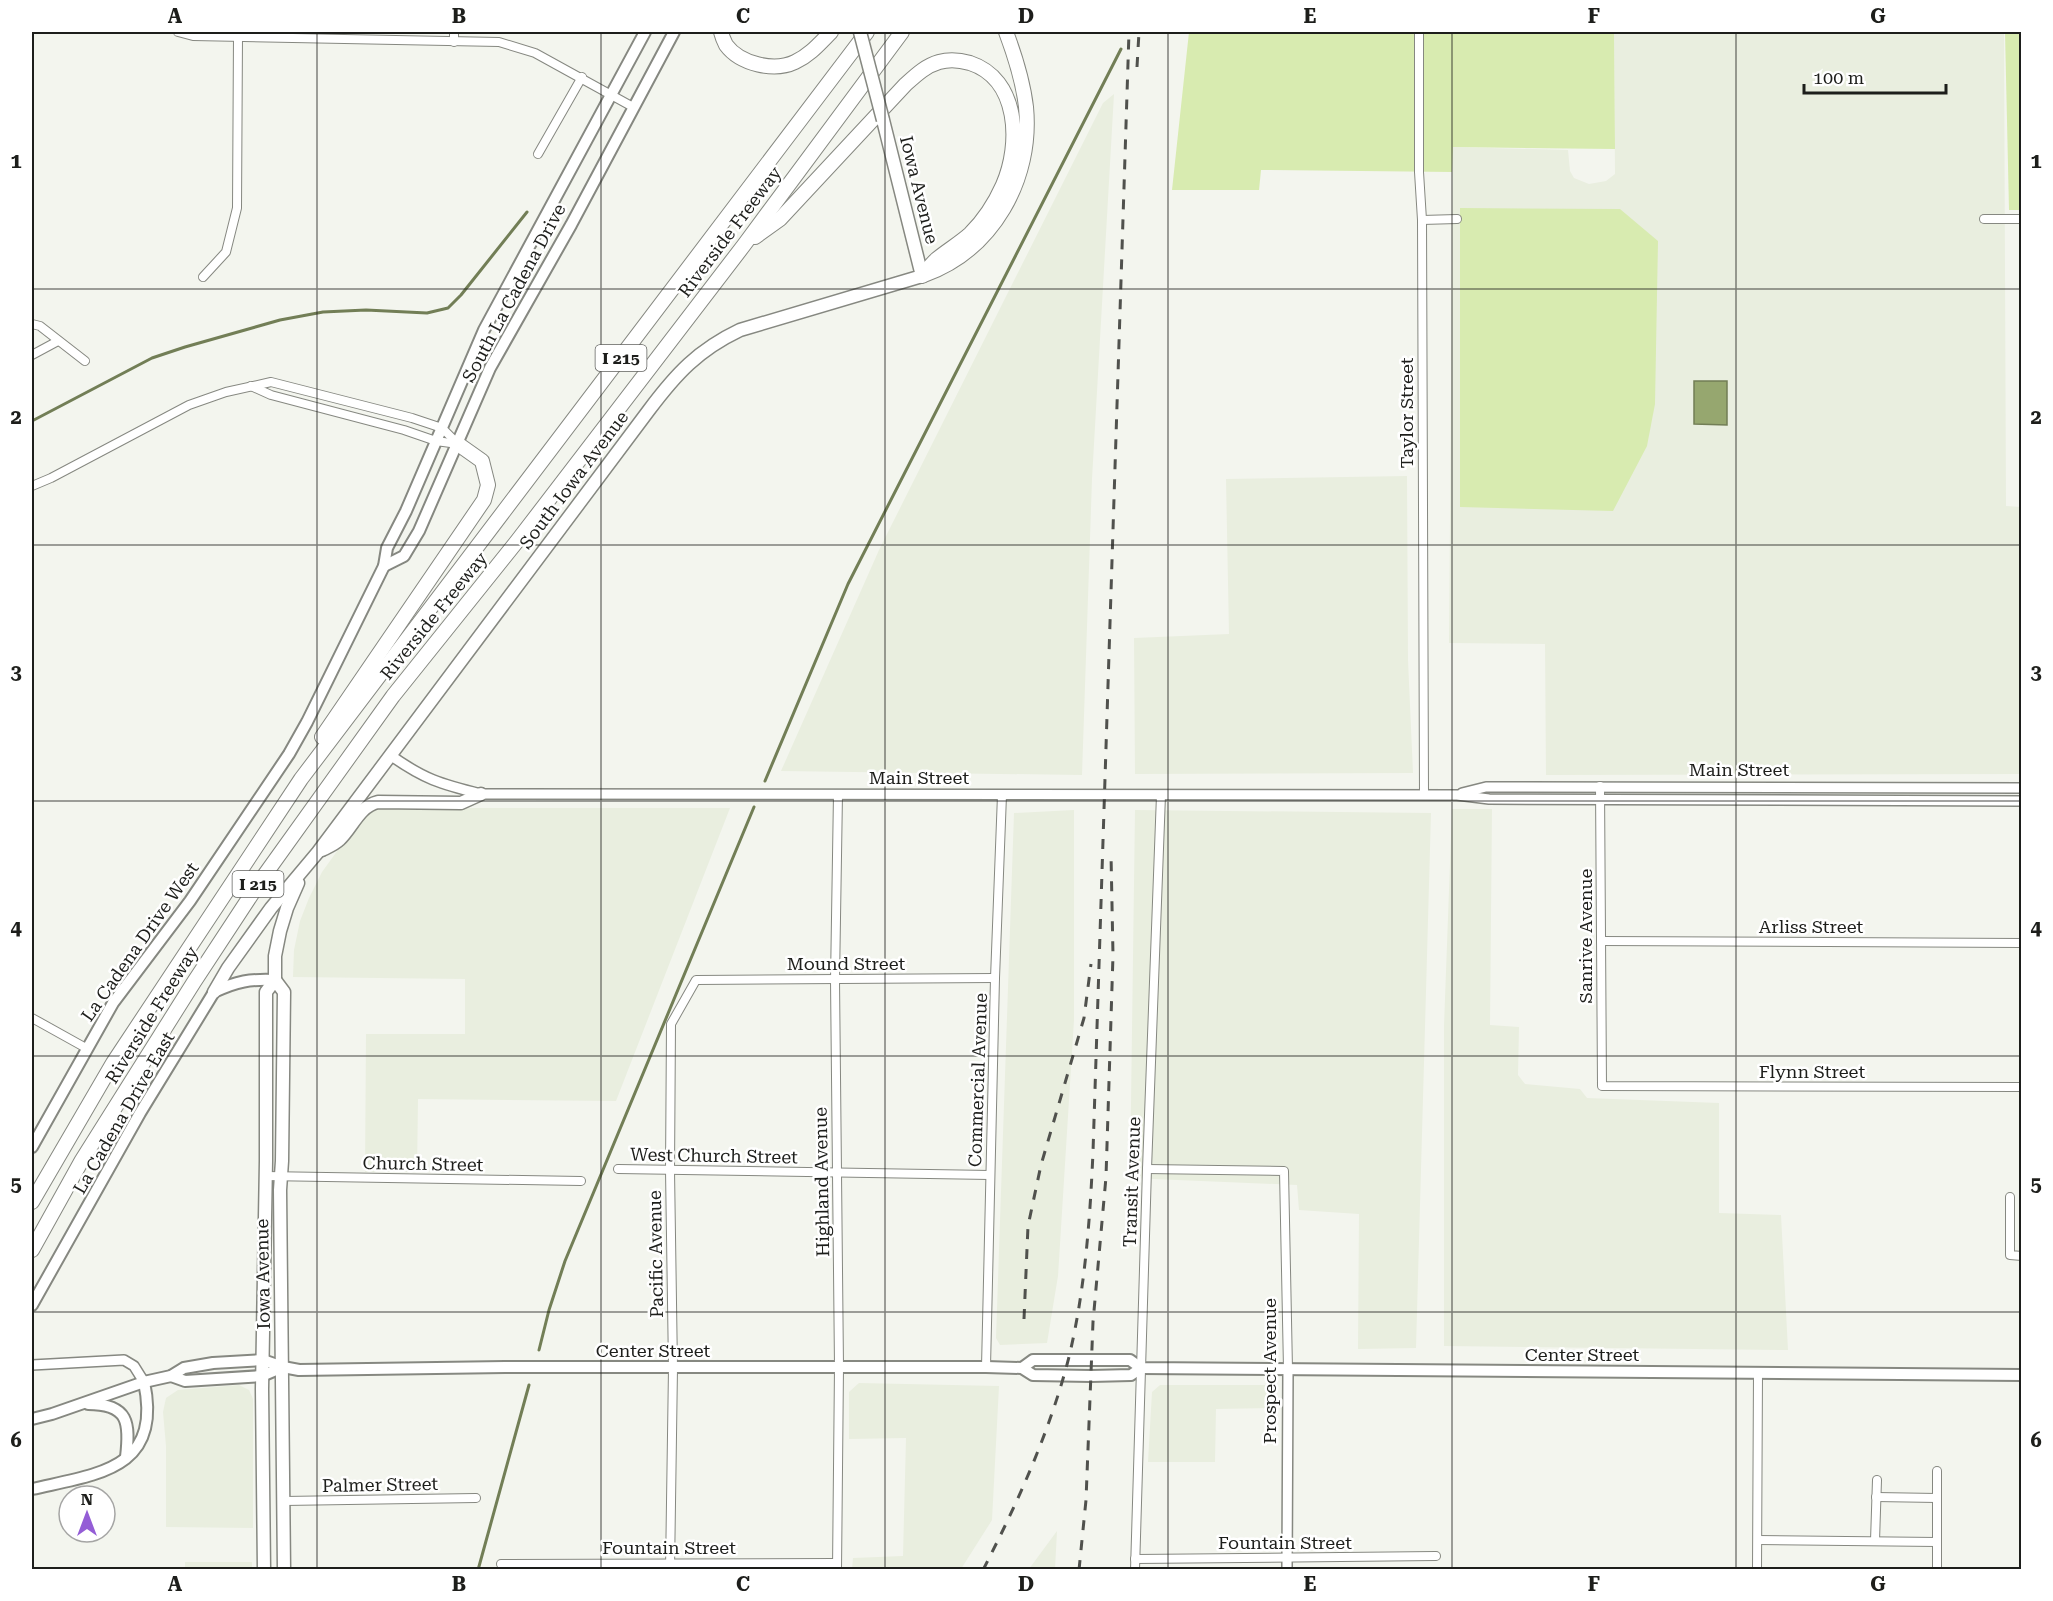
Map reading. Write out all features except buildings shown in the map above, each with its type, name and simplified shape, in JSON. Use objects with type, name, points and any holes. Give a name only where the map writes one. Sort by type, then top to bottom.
[{"type":"highway","points":[[721,32],[726,45],[744,59],[761,64],[782,66],[792,63],[816,48],[831,32]]},
{"type":"highway","name":"Riverside Freeway","points":[[32,1202],[113,1063],[301,779],[867,32]]},
{"type":"highway","name":"Riverside Freeway","points":[[32,1250],[88,1150],[268,870],[393,696],[532,521],[744,245],[902,32]]},
{"type":"highway","points":[[922,276],[944,268],[971,249],[996,219],[1008,199],[1019,172],[1026,142],[1026,108],[1022,82],[1006,32]]},
{"type":"highway","points":[[744,245],[780,219],[904,85],[924,69],[939,62],[953,60],[965,62],[987,71],[1004,89],[1010,104],[1012,120],[1011,156],[1003,184],[987,214],[969,235],[938,258],[922,276]]},
{"type":"highway","points":[[301,779],[312,752],[484,500],[488,485],[482,461],[458,444]]},
{"type":"main road","name":"South La Cadena Drive","points":[[265,791],[307,722],[384,566],[387,548],[406,511],[484,330],[645,32]]},
{"type":"main road","name":"South La Cadena Drive","points":[[384,566],[404,556],[419,531],[471,411],[509,333],[571,225],[674,32]]},
{"type":"main road","name":"Iowa Avenue","points":[[860,32],[922,276]]},
{"type":"main road","name":"South Iowa Avenue","points":[[303,871],[682,369],[698,354],[740,330],[922,276]]},
{"type":"main road","name":"La Cadena Drive West","points":[[32,1147],[113,1003],[190,902],[265,791]]},
{"type":"main road","points":[[318,852],[339,840],[370,804],[378,802],[461,803],[481,794]]},
{"type":"main road","name":"Iowa Avenue","points":[[264,1569],[262,1376],[266,992],[274,980],[275,957],[287,908],[303,871]]},
{"type":"main road","points":[[214,992],[228,968],[271,908],[303,871]]},
{"type":"main road","points":[[214,992],[234,982],[256,979],[274,980]]},
{"type":"main road","name":"Iowa Avenue","points":[[274,980],[284,992],[281,1178],[284,1569]]},
{"type":"main road","name":"La Cadena Drive East","points":[[32,1305],[140,1113],[214,992]]},
{"type":"main road","name":"Center Street","points":[[32,1419],[144,1382],[171,1376],[184,1368],[213,1363],[263,1360],[298,1370],[1022,1368],[1033,1360],[1130,1360],[1141,1368],[2022,1375]]},
{"type":"main road","name":"Center Street","points":[[171,1376],[185,1381],[262,1376],[283,1367]]},
{"type":"main road","points":[[32,1489],[104,1471],[126,1457],[143,1439],[148,1423],[144,1382]]},
{"type":"main road","points":[[80,1404],[110,1407],[124,1417],[129,1433],[126,1457]]},
{"type":"street","points":[[178,32],[193,36],[499,42],[535,53],[633,107]]},
{"type":"street","points":[[454,32],[454,42]]},
{"type":"street","name":"Taylor Street","points":[[1419,32],[1424,795]]},
{"type":"street","points":[[203,277],[226,252],[237,208],[238,36]]},
{"type":"street","points":[[538,154],[582,77]]},
{"type":"street","points":[[1422,220],[1457,219]]},
{"type":"street","points":[[1984,219],[2022,219]]},
{"type":"street","points":[[32,324],[40,326],[85,361]]},
{"type":"street","points":[[32,356],[58,341]]},
{"type":"street","points":[[32,486],[189,405],[226,392],[271,382],[412,418],[442,428],[458,444]]},
{"type":"street","points":[[249,386],[271,395],[436,441],[458,444]]},
{"type":"street","name":"Main Street","points":[[390,755],[432,782],[481,794],[1457,795],[1489,799],[2022,801]]},
{"type":"street","name":"Sanrive Avenue","points":[[1600,786],[1602,1086]]},
{"type":"street","name":"Main Street","points":[[1457,795],[1486,787],[2022,788]]},
{"type":"street","name":"Highland Avenue","points":[[837,1566],[839,1367],[835,980],[838,794]]},
{"type":"street","name":"Commercial Avenue","points":[[986,1367],[995,978],[1002,795]]},
{"type":"street","name":"Transit Avenue","points":[[1135,1569],[1161,795]]},
{"type":"street","name":"Arliss Street","points":[[1601,941],[2022,943]]},
{"type":"street","name":"Mound Street","points":[[696,980],[995,978]]},
{"type":"street","name":"Pacific Avenue","points":[[670,1566],[673,1368],[670,1170],[671,1024],[696,980]]},
{"type":"street","points":[[32,1018],[86,1048]]},
{"type":"street","name":"Flynn Street","points":[[1602,1086],[2022,1088]]},
{"type":"street","name":"West Church Street","points":[[618,1169],[990,1175]]},
{"type":"street","name":"Prospect Avenue","points":[[1147,1169],[1284,1171],[1288,1369],[1287,1569]]},
{"type":"street","name":"Church Street","points":[[265,1176],[581,1181]]},
{"type":"street","points":[[2010,1197],[2010,1256],[2022,1256]]},
{"type":"street","points":[[32,1365],[124,1360],[134,1366],[144,1382]]},
{"type":"street","points":[[1757,1569],[1758,1372]]},
{"type":"street","points":[[1937,1471],[1937,1569]]},
{"type":"street","points":[[1875,1541],[1877,1480]]},
{"type":"street","points":[[1876,1497],[1937,1498]]},
{"type":"street","name":"Palmer Street","points":[[284,1501],[476,1498]]},
{"type":"street","points":[[1758,1540],[1937,1542]]},
{"type":"street","name":"Fountain Street","points":[[1136,1559],[1436,1556]]},
{"type":"street","name":"Fountain Street","points":[[501,1564],[837,1566]]},
{"type":"shaded area","points":[[1189,32],[1614,32],[1615,149],[1453,147],[1452,172],[1261,170],[1259,190],[1172,190]]},
{"type":"shaded area","points":[[1614,32],[2004,32],[2006,506],[2021,507],[2021,774],[1546,775],[1545,644],[1449,643],[1453,147],[1568,150],[1570,171],[1574,178],[1589,184],[1606,181],[1615,174]]},
{"type":"shaded area","points":[[2005,32],[2021,32],[2021,210],[2009,210]]},
{"type":"shaded area","points":[[1114,94],[1092,479],[1082,775],[781,771],[879,550],[1103,103]]},
{"type":"shaded area","points":[[1460,208],[1620,209],[1658,241],[1655,404],[1647,446],[1613,511],[1460,507]]},
{"type":"shaded area","points":[[1694,381],[1727,381],[1727,425],[1694,424]]},
{"type":"shaded area","points":[[1407,476],[1408,660],[1413,773],[1135,774],[1134,638],[1229,634],[1226,479]]},
{"type":"shaded area","points":[[371,808],[730,808],[616,1101],[418,1099],[417,1172],[365,1172],[366,1034],[465,1034],[465,979],[293,977],[294,950],[300,921],[309,898],[322,872],[366,811]]},
{"type":"shaded area","points":[[1452,809],[1492,809],[1490,1025],[1519,1027],[1518,1075],[1525,1084],[1580,1089],[1587,1098],[1719,1103],[1719,1213],[1781,1215],[1788,1350],[1444,1346],[1444,1026]]},
{"type":"shaded area","points":[[1074,810],[1074,1020],[1058,1276],[1047,1343],[1000,1345],[996,1338],[1014,813]]},
{"type":"shaded area","points":[[1135,810],[1431,813],[1416,1348],[1358,1349],[1359,1214],[1299,1210],[1297,1185],[1130,1178]]},
{"type":"shaded area","points":[[859,1383],[999,1386],[992,1520],[961,1569],[852,1569],[853,1558],[903,1556],[906,1438],[849,1439],[849,1392]]},
{"type":"shaded area","points":[[239,1385],[249,1390],[253,1399],[253,1528],[166,1527],[166,1446],[163,1412],[166,1398],[178,1390]]},
{"type":"shaded area","points":[[1160,1385],[1265,1385],[1273,1392],[1273,1408],[1216,1409],[1215,1462],[1148,1462],[1152,1392]]},
{"type":"shaded area","points":[[1057,1531],[1055,1569],[1029,1569]]},
{"type":"shaded area","points":[[185,1562],[252,1562],[252,1569],[185,1569]]},
{"type":"waterway","points":[[765,781],[848,584],[1121,49]]},
{"type":"waterway","points":[[32,421],[152,358],[280,320],[323,312],[366,310],[427,313],[448,308],[527,212]]},
{"type":"waterway","points":[[539,1350],[565,1261],[754,807]]},
{"type":"waterway","points":[[478,1570],[529,1385]]},
{"type":"railway","points":[[983,1570],[1021,1492],[1043,1439],[1061,1385],[1075,1332],[1086,1255],[1093,1152],[1129,32]]},
{"type":"railway","points":[[1137,67],[1139,32]]},
{"type":"railway","points":[[1079,1570],[1086,1500],[1093,1322],[1106,1177],[1113,955],[1111,854]]},
{"type":"railway","points":[[1024,1319],[1028,1226],[1041,1165],[1084,1018],[1091,964]]}]
